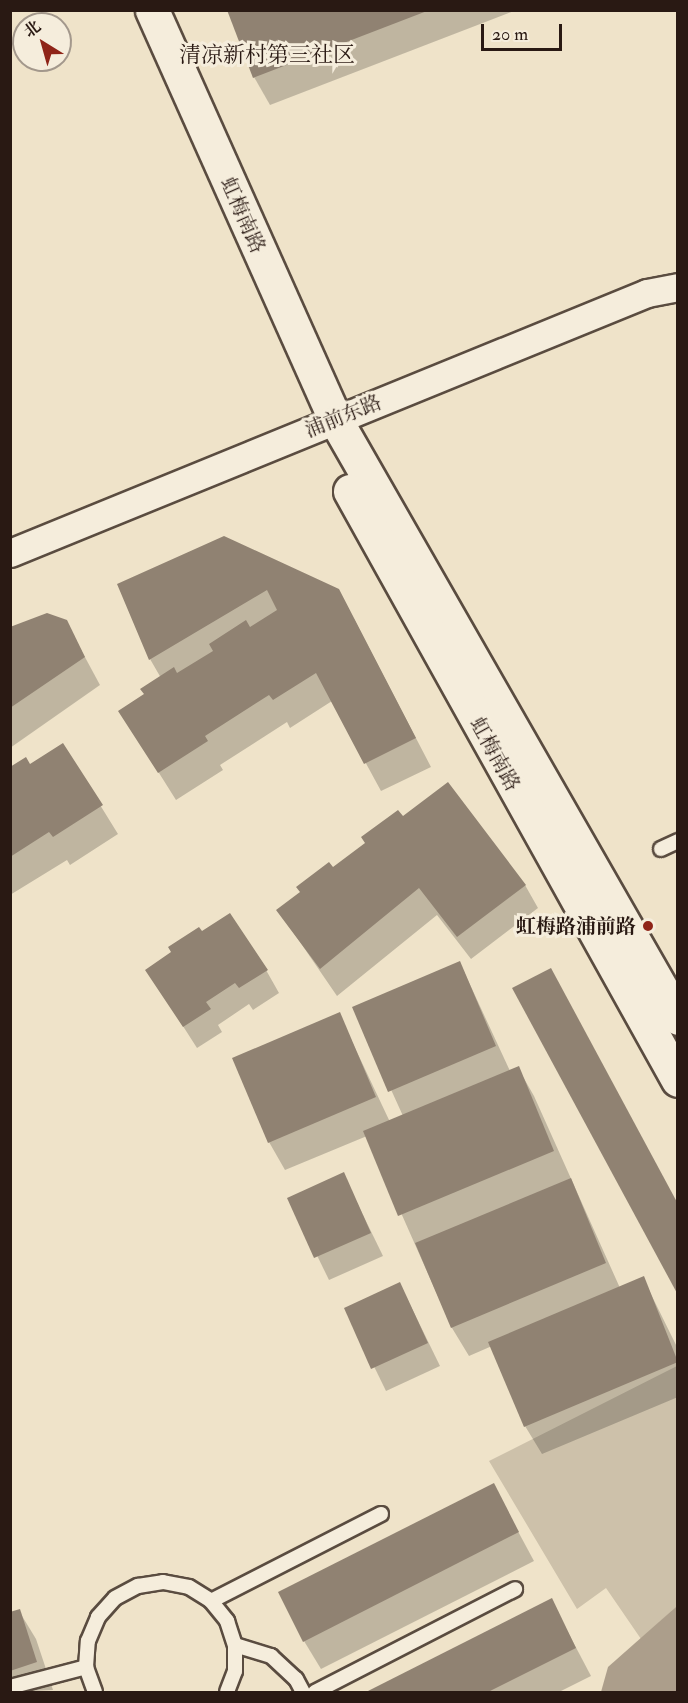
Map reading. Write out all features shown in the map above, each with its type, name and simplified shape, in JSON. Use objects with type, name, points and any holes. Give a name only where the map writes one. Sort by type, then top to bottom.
[{"type":"street","name":"虹梅南路","points":[[152,10],[335,419],[677,1017]]},
{"type":"street","name":"浦前东路","points":[[10,553],[647,293],[678,287]]},
{"type":"street","name":"虹梅南路","points":[[335,419],[345,481],[678,1080]]},
{"type":"lane","points":[[661,849],[678,841]]},
{"type":"lane","points":[[211,1601],[381,1514]]},
{"type":"lane","points":[[95,1692],[86,1667],[88,1641],[98,1617],[115,1598],[138,1586],[163,1582],[189,1587],[211,1601],[227,1621],[235,1645],[235,1671],[227,1692]]},
{"type":"lane","points":[[315,1692],[515,1589]]},
{"type":"lane","points":[[235,1645],[271,1656],[296,1679],[303,1692]]},
{"type":"lane","points":[[10,1687],[86,1667]]},
{"type":"shaded area","points":[[677,1366],[677,1606],[641,1639],[606,1588],[577,1609],[489,1461]]},
{"type":"shaded area","points":[[677,1606],[677,1692],[601,1692],[608,1667]]},
{"type":"building","points":[[227,10],[427,10],[427,11],[253,78]]},
{"type":"building","points":[[224,536],[339,589],[416,738],[364,764],[316,673],[273,700],[269,695],[205,736],[208,741],[158,773],[118,711],[144,694],[140,689],[174,667],[177,673],[213,651],[209,644],[246,620],[250,627],[277,610],[267,590],[149,660],[117,584]]},
{"type":"building","points":[[47,613],[67,620],[85,657],[10,708],[10,627]]},
{"type":"building","points":[[63,743],[103,805],[53,837],[49,832],[10,857],[10,767],[26,757],[30,764]]},
{"type":"building","points":[[448,782],[526,885],[457,937],[419,888],[320,969],[276,910],[300,892],[296,887],[329,862],[333,867],[365,843],[361,837],[398,810],[403,816]]},
{"type":"building","points":[[230,913],[268,970],[239,988],[235,983],[206,1002],[211,1009],[183,1027],[145,970],[171,952],[168,947],[199,927],[202,931]]},
{"type":"building","points":[[460,961],[496,1046],[388,1092],[352,1007]]},
{"type":"building","points":[[551,968],[678,1204],[678,1295],[512,988]]},
{"type":"building","points":[[340,1012],[376,1097],[268,1143],[232,1058]]},
{"type":"building","points":[[519,1066],[554,1151],[398,1216],[363,1131]]},
{"type":"building","points":[[344,1172],[371,1233],[314,1258],[287,1198]]},
{"type":"building","points":[[571,1178],[606,1263],[451,1328],[415,1243]]},
{"type":"building","points":[[644,1276],[678,1362],[524,1427],[488,1342]]},
{"type":"building","points":[[400,1282],[428,1343],[371,1369],[344,1308]]},
{"type":"building","points":[[494,1483],[519,1532],[303,1642],[278,1592]]},
{"type":"building","points":[[552,1598],[576,1648],[488,1692],[366,1692]]},
{"type":"building","points":[[20,1609],[37,1662],[10,1671],[10,1612]]},
{"type":"place","name":"虹梅路浦前路","points":[[648,926]]},
{"type":"district","name":"清凉新村第三社区","points":[[267,56]]}]
